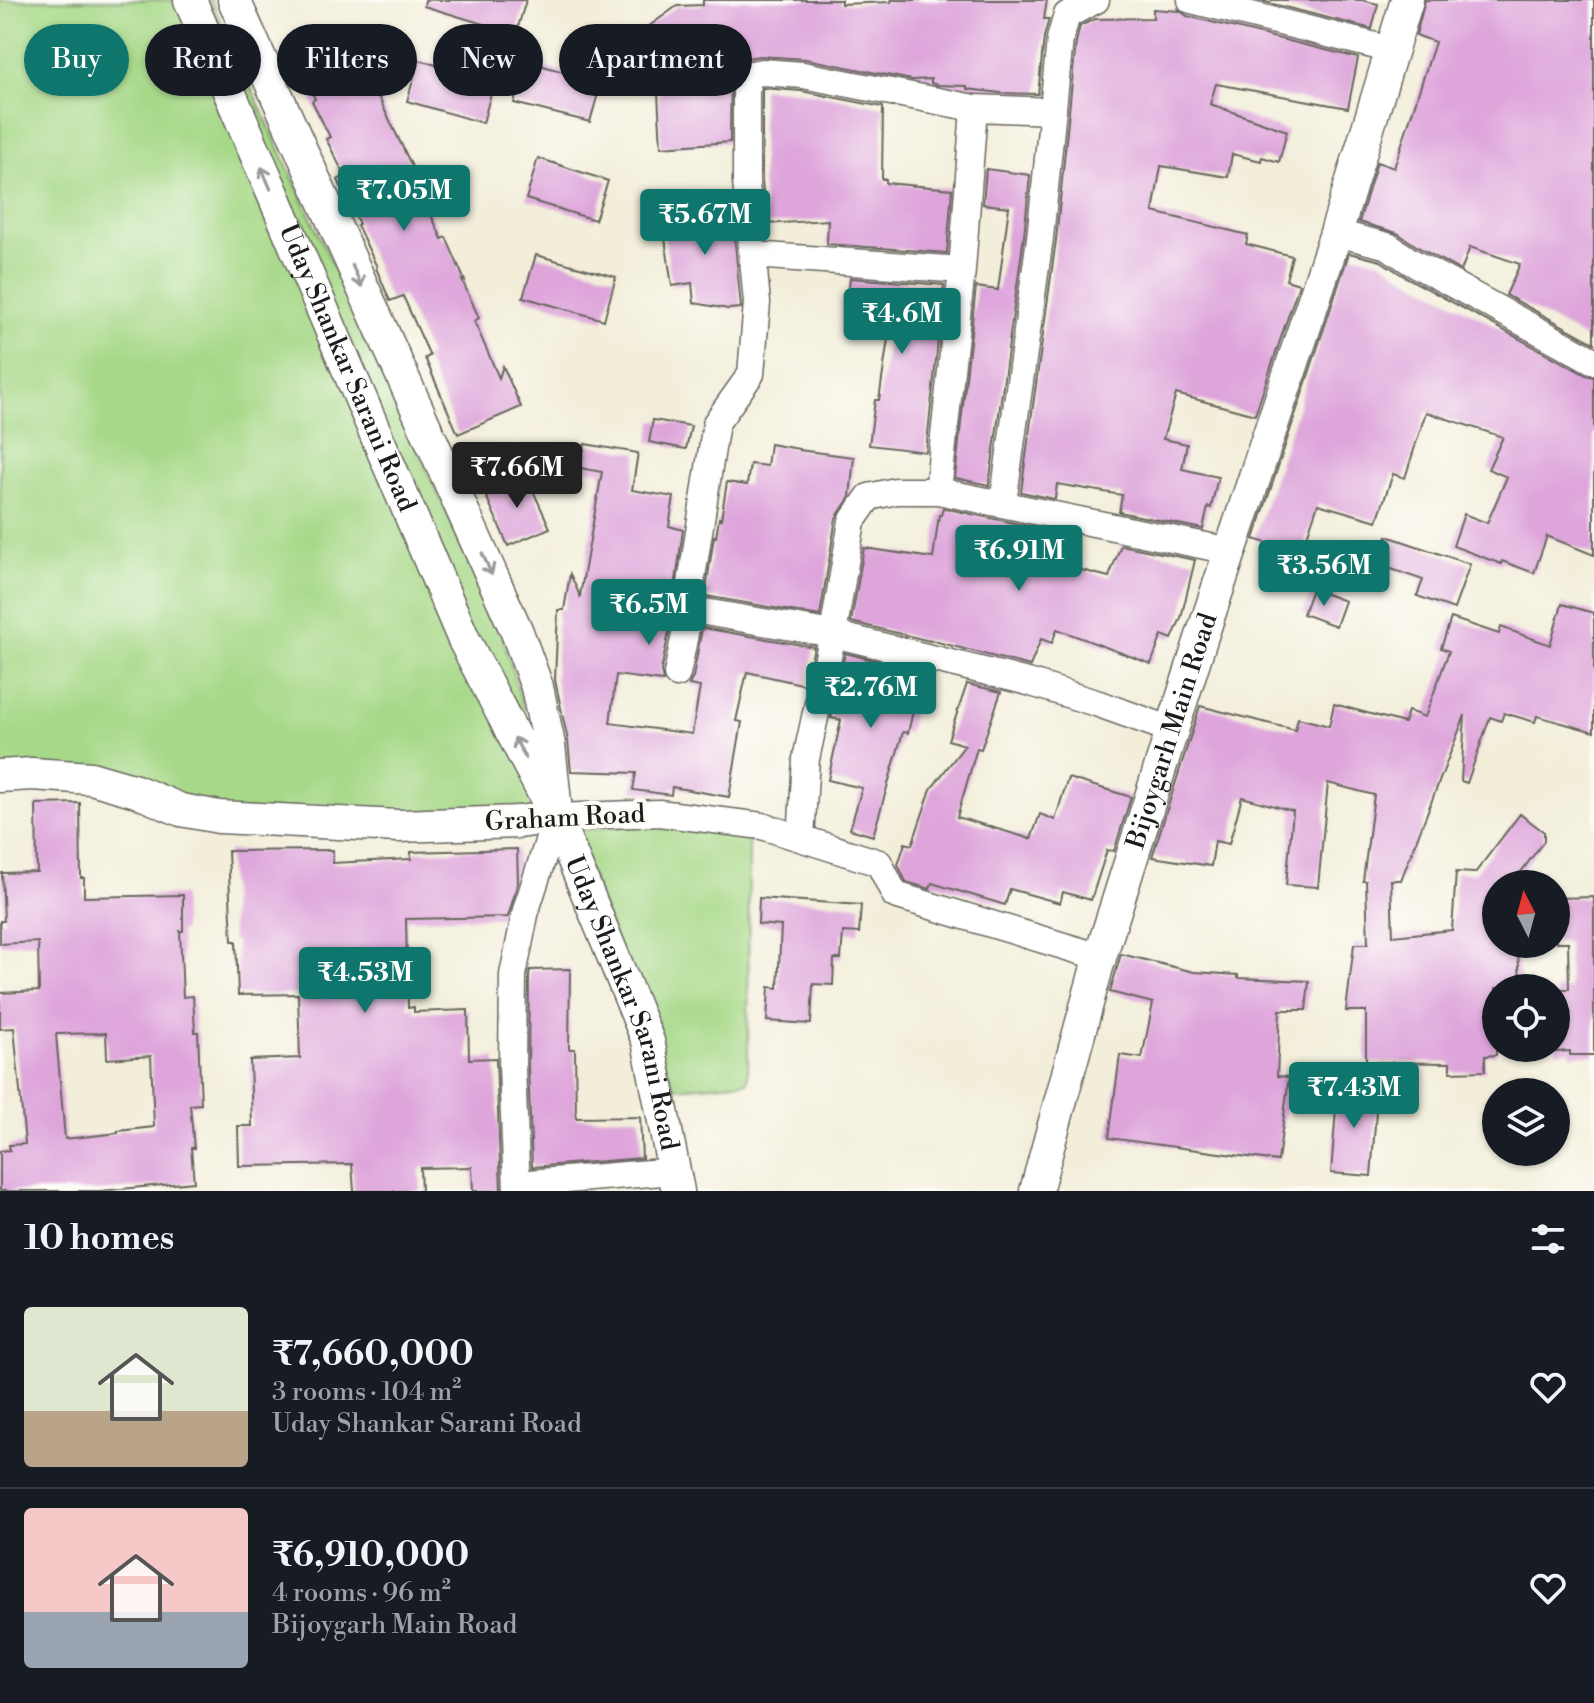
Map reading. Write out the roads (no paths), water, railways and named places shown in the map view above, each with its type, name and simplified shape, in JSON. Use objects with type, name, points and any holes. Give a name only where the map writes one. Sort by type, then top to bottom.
[{"type":"street","name":"Uday Shankar Sarani Road","points":[[190,0],[464,640],[556,817],[648,1041],[676,1181]]},
{"type":"street","name":"Uday Shankar Sarani Road","points":[[234,0],[517,632],[537,687],[549,745],[556,817]]},
{"type":"street","points":[[1003,503],[1040,238],[1060,39],[1067,15],[1096,0]]},
{"type":"street","points":[[1191,0],[1392,50]]},
{"type":"street","name":"Bijoygarh Main Road","points":[[1036,1191],[1100,957],[1336,233],[1407,0]]},
{"type":"street","points":[[677,674],[716,423],[751,374],[757,303],[746,182],[746,75],[762,72],[803,75],[974,108],[1053,111]]},
{"type":"street","points":[[938,491],[962,270],[974,108]]},
{"type":"street","points":[[1336,233],[1388,246],[1594,361]]},
{"type":"street","points":[[753,255],[962,270]]},
{"type":"street","points":[[801,838],[806,759],[833,634],[852,521],[869,497],[896,491],[938,491],[1230,551]]},
{"type":"street","points":[[687,609],[833,634],[1028,682],[1172,730]]},
{"type":"street","name":"Graham Road","points":[[0,776],[32,774],[91,778],[136,791],[181,810],[219,817],[398,826],[659,813],[762,826],[879,863],[895,895],[1100,957]]},
{"type":"street","points":[[556,817],[526,910],[513,975],[512,1067],[517,1187],[676,1181]]}]
